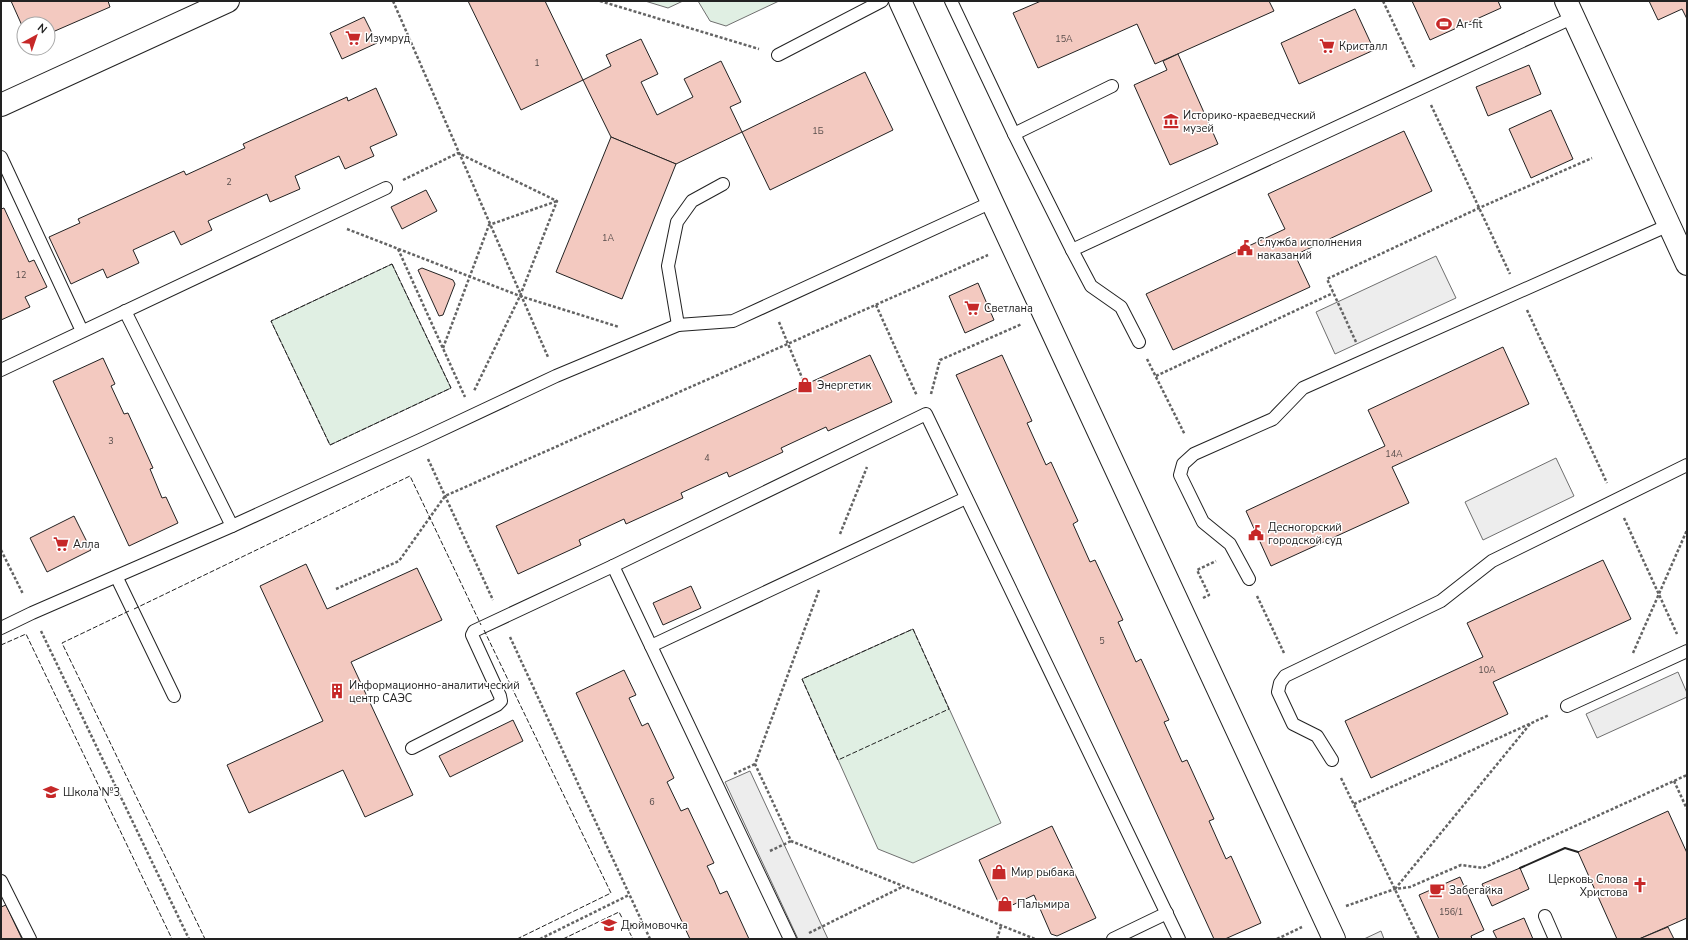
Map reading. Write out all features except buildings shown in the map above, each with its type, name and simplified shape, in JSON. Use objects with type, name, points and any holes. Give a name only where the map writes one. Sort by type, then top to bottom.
[{"type":"street","points":[[1,105],[228,1]]},
{"type":"street","points":[[900,1],[1334,939]]},
{"type":"street","points":[[1570,9],[1678,237],[1687,264]]},
{"type":"lane","points":[[778,55],[882,1]]},
{"type":"lane","points":[[951,1],[1014,134],[1091,286],[1121,307],[1139,342]]},
{"type":"lane","points":[[1072,250],[1423,87],[1570,9]]},
{"type":"lane","points":[[1014,134],[1112,86]]},
{"type":"lane","points":[[1,157],[82,331]]},
{"type":"lane","points":[[678,325],[668,266],[677,222],[692,201],[723,184]]},
{"type":"lane","points":[[1,370],[386,188]]},
{"type":"lane","points":[[1,628],[232,526],[556,376],[678,325],[732,321],[992,202]]},
{"type":"lane","points":[[1249,579],[1230,544],[1203,522],[1180,475],[1183,464],[1194,454],[1273,419],[1303,388],[1519,292],[1678,237]]},
{"type":"lane","points":[[125,311],[232,526]]},
{"type":"lane","points":[[412,748],[497,706],[501,701],[472,635],[474,631],[614,566],[926,414],[1179,939]]},
{"type":"lane","points":[[1332,760],[1317,736],[1293,724],[1278,692],[1280,683],[1285,676],[1441,601],[1492,562],[1687,465]]},
{"type":"lane","points":[[651,646],[966,498]]},
{"type":"lane","points":[[614,566],[790,939]]},
{"type":"lane","points":[[117,578],[174,696]]},
{"type":"lane","points":[[1567,706],[1686,651]]},
{"type":"lane","points":[[1,881],[30,939]]},
{"type":"lane","points":[[1113,939],[1167,913]]},
{"type":"lane","points":[[1545,916],[1555,939]]},
{"type":"path","points":[[393,1],[489,226],[556,376]]},
{"type":"path","points":[[600,1],[778,55]]},
{"type":"path","points":[[1383,1],[1686,651]]},
{"type":"path","points":[[386,188],[458,153]]},
{"type":"path","points":[[458,153],[557,201]]},
{"type":"path","points":[[1364,361],[1327,278],[1592,158]]},
{"type":"path","points":[[443,348],[489,226],[557,201]]},
{"type":"path","points":[[459,422],[520,296],[557,201]]},
{"type":"path","points":[[321,218],[520,296],[650,337]]},
{"type":"path","points":[[398,248],[468,403]]},
{"type":"path","points":[[336,589],[399,561],[446,496],[988,255]]},
{"type":"path","points":[[1156,376],[1333,293]]},
{"type":"path","points":[[876,305],[926,414]]},
{"type":"path","points":[[926,414],[940,360],[1020,324],[1026,324]]},
{"type":"path","points":[[780,325],[805,385]]},
{"type":"path","points":[[1149,363],[1194,454]]},
{"type":"path","points":[[879,437],[829,562],[755,764],[791,841],[1035,939]]},
{"type":"path","points":[[420,440],[650,939]]},
{"type":"path","points":[[1619,682],[1687,530]]},
{"type":"path","points":[[1,550],[189,939]]},
{"type":"path","points":[[1197,570],[1209,595]]},
{"type":"path","points":[[1249,579],[1293,672]]},
{"type":"path","points":[[1354,804],[1567,706]]},
{"type":"path","points":[[1395,890],[1530,723]]},
{"type":"path","points":[[1346,907],[1395,890],[1410,887],[1461,865],[1483,868],[1687,775]]},
{"type":"path","points":[[1674,781],[1687,809]]},
{"type":"path","points":[[1343,783],[1419,939]]},
{"type":"path","points":[[805,936],[904,886]]},
{"type":"path","points":[[540,939],[629,895]]},
{"type":"path","points":[[1277,939],[1307,925]]},
{"type":"path","points":[[997,939],[1001,926]]},
{"type":"green space","points":[[645,1],[683,1],[668,8]]},
{"type":"green space","points":[[698,1],[779,1],[726,26],[710,21]]},
{"type":"green space","points":[[392,264],[451,388],[330,445],[271,321]]},
{"type":"green space","points":[[913,629],[1001,823],[913,863],[878,849],[802,679]]},
{"type":"shaded area","points":[[1436,256],[1456,298],[1335,354],[1316,312]]},
{"type":"shaded area","points":[[1556,458],[1574,496],[1483,540],[1465,502]]},
{"type":"shaded area","points":[[1678,672],[1687,693],[1687,697],[1597,738],[1586,714]]},
{"type":"shaded area","points":[[750,771],[828,939],[798,939],[725,782]]},
{"type":"shaded area","points":[[1381,931],[1384,939],[1364,939]]},
{"type":"fence","points":[[392,264],[451,388],[330,445],[271,321],[392,264]]},
{"type":"fence","points":[[134,609],[410,476],[481,625]]},
{"type":"fence","points":[[129,611],[62,643],[205,939]]},
{"type":"fence","points":[[913,629],[949,709],[838,760],[802,679],[913,629]]},
{"type":"fence","points":[[484,630],[611,893],[517,939]]},
{"type":"fence","points":[[1,645],[26,634],[172,939]]},
{"type":"fence","points":[[563,939],[619,912],[633,939]]},
{"type":"wall","points":[[1520,868],[1565,848],[1578,852]]},
{"type":"place","name":"Ar-fit","points":[[1444,24]]},
{"type":"place","name":"Изумруд","points":[[353,38]]},
{"type":"place","name":"Кристалл","points":[[1327,46]]},
{"type":"place","name":"Историко-краеведческий музей","points":[[1171,121]]},
{"type":"place","name":"Служба исполнения наказаний","points":[[1245,248]]},
{"type":"place","name":"Светлана","points":[[972,308]]},
{"type":"place","name":"Энергетик","points":[[805,385]]},
{"type":"place","name":"Десногорский городской суд","points":[[1256,533]]},
{"type":"place","name":"Алла","points":[[61,544]]},
{"type":"place","name":"Информационно-аналитический центр САЭС","points":[[337,691]]},
{"type":"place","name":"Школа №3","points":[[51,792]]},
{"type":"place","name":"Мир рыбака","points":[[999,872]]},
{"type":"place","name":"Церковь Слова Христова","points":[[1640,885]]},
{"type":"place","name":"Забегайка","points":[[1437,890]]},
{"type":"place","name":"Пальмира","points":[[1005,904]]},
{"type":"place","name":"Дюймовочка","points":[[609,925]]}]
